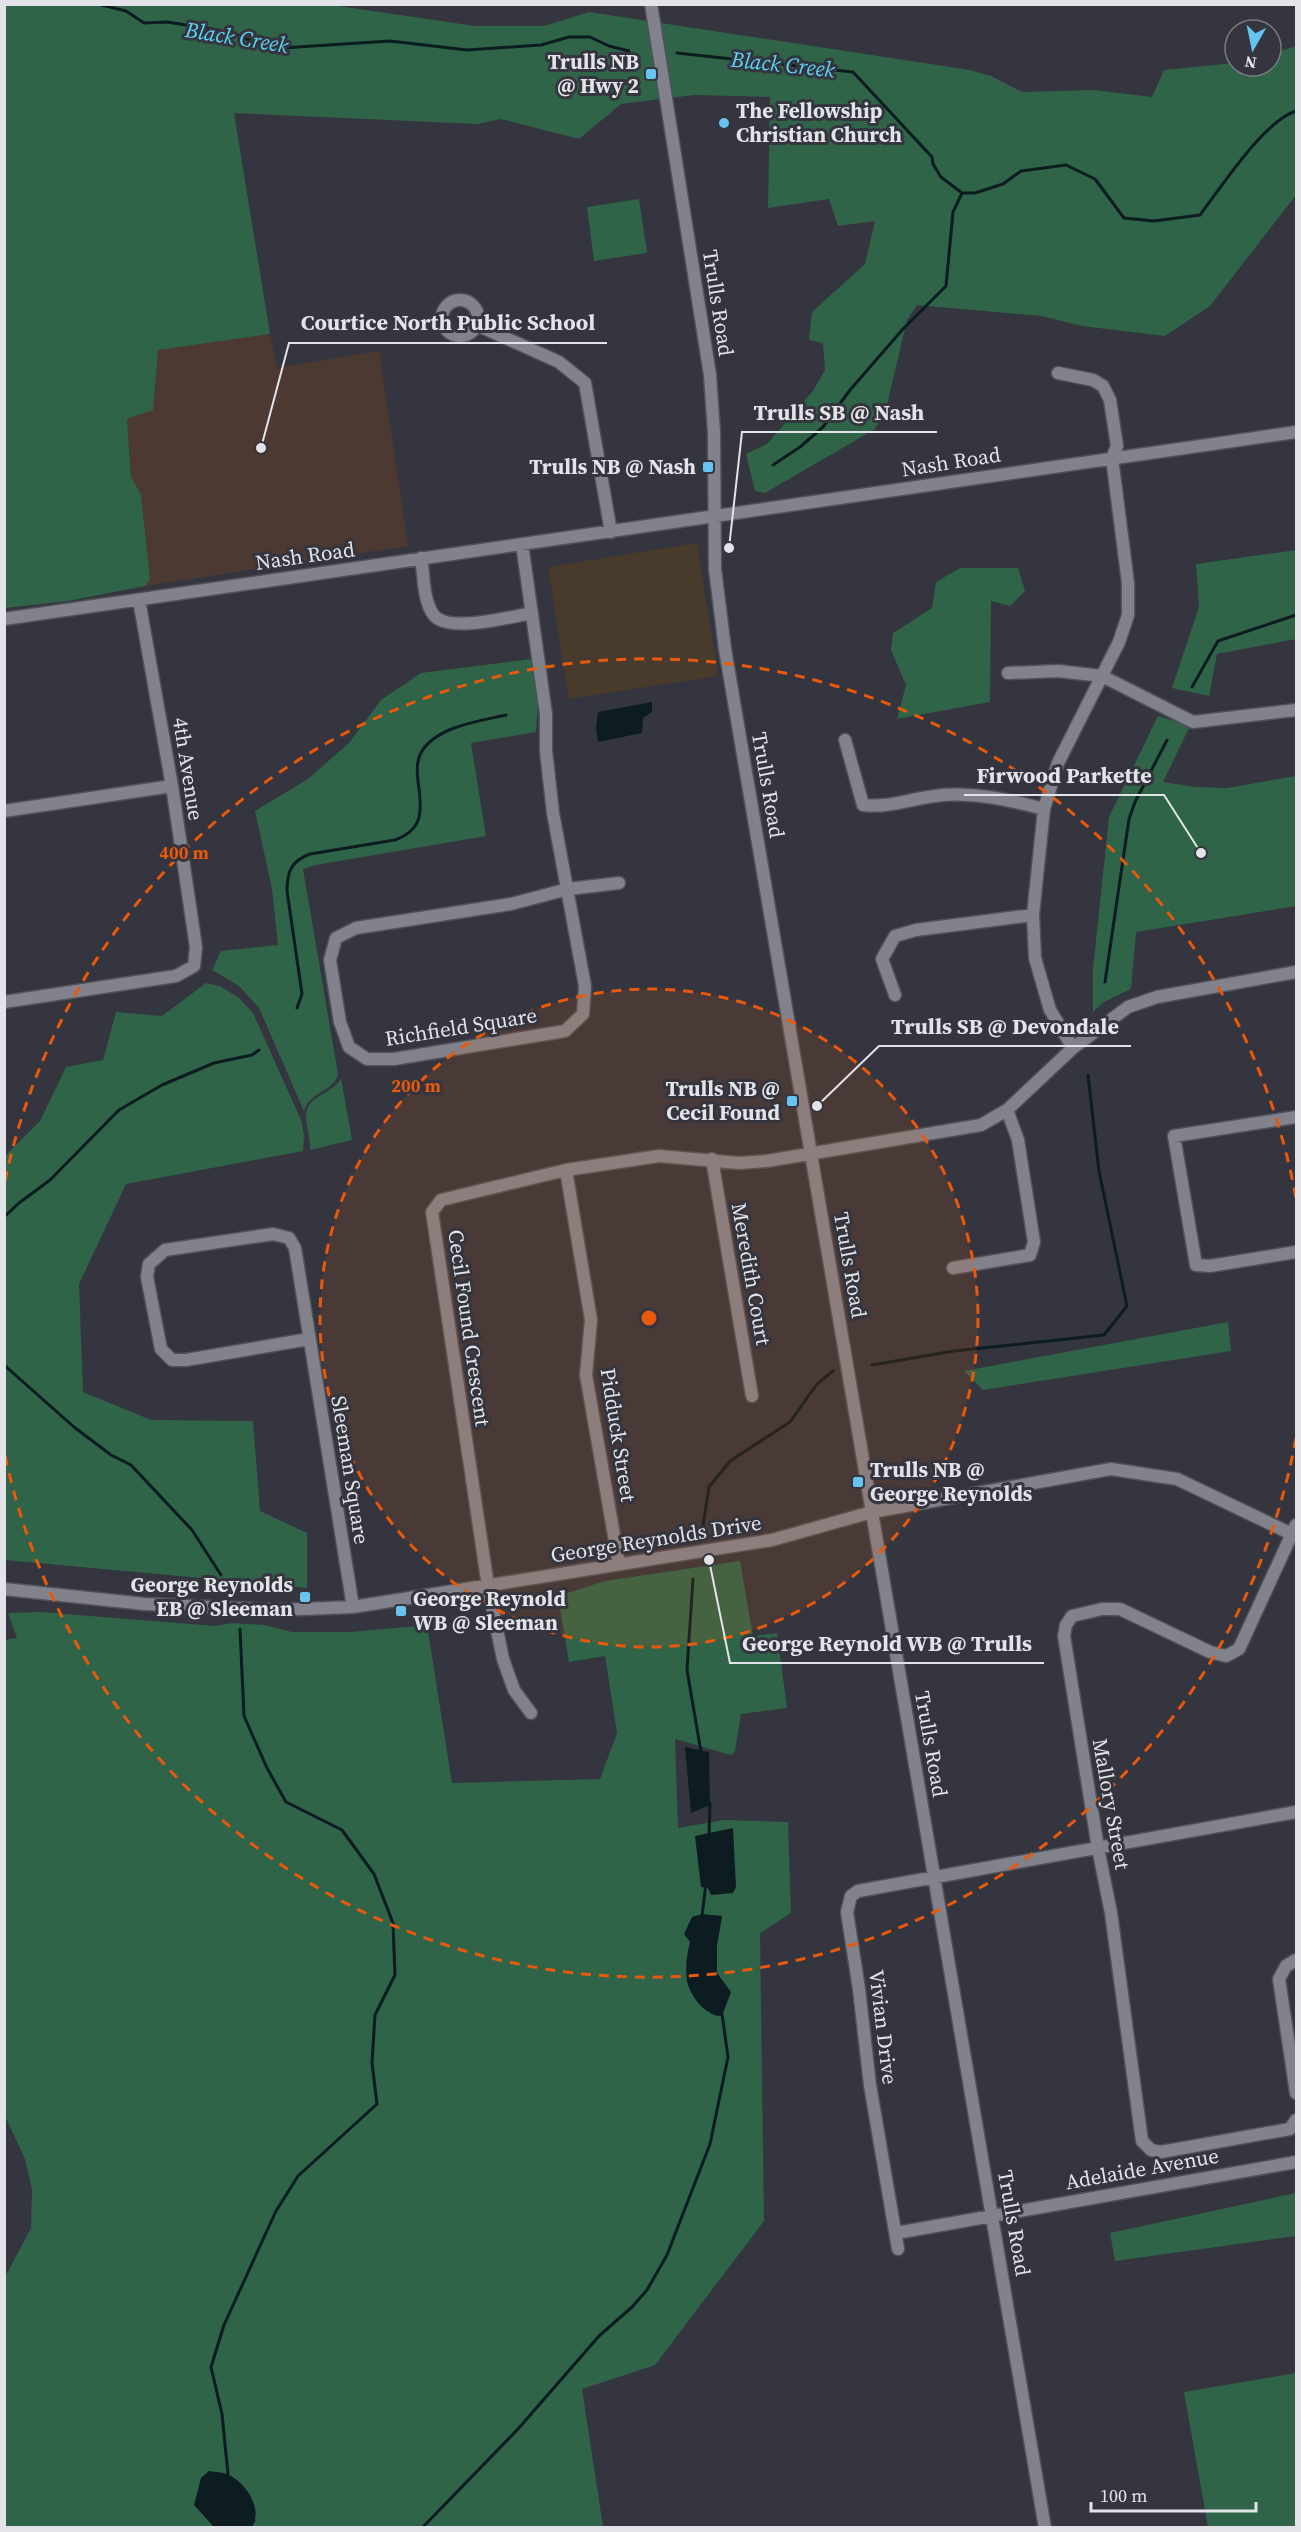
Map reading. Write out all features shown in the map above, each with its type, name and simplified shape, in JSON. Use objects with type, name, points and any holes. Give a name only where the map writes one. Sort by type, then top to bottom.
[{"type":"street","name":"Trulls Road","points":[[651,4],[710,375],[719,608],[1045,2528]]},
{"type":"street","points":[[477,325],[559,362],[585,383],[610,532]]},
{"type":"street","points":[[1058,373],[1093,380],[1103,386],[1110,400],[1117,446],[1112,458],[1128,583],[1128,615],[1119,642],[1058,762],[1044,809],[1033,915],[1035,958],[1050,1011],[1073,1048]]},
{"type":"street","name":"Nash Road","points":[[4,620],[1296,432]]},
{"type":"street","name":"Richfield Square","points":[[522,544],[546,714],[546,751],[553,813],[585,986],[583,1014],[565,1031],[394,1059],[367,1059],[349,1047],[340,1022],[330,960],[336,938],[356,928],[511,904],[567,889]]},
{"type":"street","points":[[421,558],[432,613],[441,622],[454,625],[532,613]]},
{"type":"street","name":"4th Avenue","points":[[4,1002],[176,976],[194,966],[195,947],[171,786],[139,600]]},
{"type":"street","points":[[1008,673],[1058,671],[1102,676],[1193,722],[1226,720],[1296,710]]},
{"type":"street","points":[[845,740],[863,805],[882,807],[936,795],[993,796],[1044,809]]},
{"type":"street","points":[[4,811],[171,786]]},
{"type":"street","points":[[567,889],[619,884]]},
{"type":"street","points":[[895,995],[882,959],[895,936],[916,930],[1033,915]]},
{"type":"street","name":"Cecil Found Crescent","points":[[531,1713],[514,1690],[503,1659],[488,1586],[432,1212],[441,1200],[566,1170],[659,1156],[739,1163],[767,1161],[981,1125],[1006,1110],[1073,1048],[1128,1007],[1157,997],[1296,972]]},
{"type":"street","points":[[952,1268],[1030,1255],[1034,1242],[1018,1140],[1006,1110]]},
{"type":"street","points":[[1296,1117],[1174,1136],[1196,1265],[1210,1266],[1296,1252]]},
{"type":"street","name":"Meredith Court","points":[[712,1159],[752,1396]]},
{"type":"street","name":"Pidduck Street","points":[[566,1170],[591,1320],[586,1375],[619,1564]]},
{"type":"street","name":"Sleeman Square","points":[[309,1339],[186,1360],[172,1360],[161,1349],[147,1276],[149,1264],[165,1250],[273,1234],[289,1238],[295,1248],[353,1607]]},
{"type":"street","name":"George Reynolds Drive","points":[[4,1589],[145,1604],[278,1610],[353,1607],[772,1540],[872,1512],[1111,1469],[1177,1479],[1295,1531]]},
{"type":"street","name":"Mallory Street","points":[[1295,1531],[1239,1649],[1226,1656],[1210,1652],[1120,1609],[1102,1609],[1072,1616],[1066,1625],[1064,1636],[1098,1848],[1111,1913],[1142,2140],[1151,2150],[1161,2152],[1290,2128],[1296,2120]]},
{"type":"street","name":"Vivian Drive","points":[[898,2248],[870,2085],[848,1903],[851,1896],[858,1891],[1296,1812]]},
{"type":"street","points":[[1296,1960],[1286,1966],[1279,1979],[1296,2093]]},
{"type":"street","name":"Adelaide Avenue","points":[[896,2233],[1296,2162]]},
{"type":"shaded area","points":[[270,334],[277,368],[379,351],[408,546],[145,586],[150,579],[141,494],[131,477],[127,418],[153,410],[158,350]]},
{"type":"shaded area","points":[[697,543],[718,676],[569,699],[548,567]]},
{"type":"shaded area","points":[[652,702],[652,712],[643,718],[642,733],[598,742],[596,728],[598,712]]},
{"type":"shaded area","points":[[685,1747],[709,1752],[710,1805],[691,1813]]},
{"type":"shaded area","points":[[733,1828],[736,1887],[733,1893],[711,1895],[708,1888],[701,1887],[695,1836]]},
{"type":"shaded area","points":[[702,1914],[722,1916],[717,1945],[717,1973],[731,1992],[722,2016],[710,2013],[700,2004],[691,1993],[687,1981],[690,1942],[684,1934],[692,1917]]},
{"type":"shaded area","points":[[209,2471],[229,2475],[242,2484],[251,2498],[256,2513],[252,2527],[214,2527],[194,2505],[201,2478]]},
{"type":"green space","points":[[325,4],[475,26],[544,26],[589,12],[970,70],[991,76],[1022,92],[1094,90],[1152,97],[1164,70],[1223,64],[1223,78],[1283,78],[1283,50],[1296,46],[1296,195],[1210,306],[1165,336],[1082,326],[1042,316],[917,305],[907,320],[886,409],[875,429],[765,493],[755,491],[746,454],[767,444],[813,391],[825,370],[823,343],[809,340],[812,312],[865,264],[875,221],[838,226],[829,199],[768,208],[770,97],[694,95],[621,104],[579,139],[501,119],[477,124],[234,113],[270,334],[158,350],[153,410],[127,419],[131,477],[141,494],[150,579],[145,586],[68,601],[5,608],[5,5]]},
{"type":"green space","points":[[639,199],[647,253],[594,261],[587,207]]},
{"type":"green space","points":[[1296,550],[1296,639],[1217,654],[1209,696],[1172,688],[1199,607],[1196,564]]},
{"type":"green space","points":[[960,568],[1018,568],[1025,591],[1010,606],[991,601],[990,702],[897,719],[906,685],[891,650],[893,633],[932,608],[936,582]]},
{"type":"green space","points":[[532,659],[538,702],[536,732],[471,743],[486,836],[303,869],[338,1074],[332,1084],[311,1099],[304,1111],[259,1008],[239,986],[212,970],[221,951],[278,945],[272,889],[255,811],[308,779],[349,743],[381,700],[421,673]]},
{"type":"green space","points":[[1158,716],[1190,726],[1163,782],[1195,787],[1227,788],[1296,776],[1296,906],[1136,932],[1131,989],[1104,1002],[1093,1012],[1093,969],[1109,817]]},
{"type":"green space","points":[[206,983],[220,986],[239,998],[253,1013],[301,1120],[304,1135],[303,1151],[126,1184],[79,1284],[83,1392],[151,1420],[253,1421],[260,1511],[307,1533],[307,1588],[258,1583],[240,1586],[220,1585],[201,1578],[5,1560],[5,1156],[40,1121],[66,1067],[103,1060],[116,1012],[162,1016]]},
{"type":"green space","points":[[341,1078],[352,1140],[310,1150],[306,1120],[307,1109],[315,1099],[337,1084]]},
{"type":"green space","points":[[1228,1322],[1231,1351],[983,1390],[964,1371]]},
{"type":"green space","points":[[740,1561],[753,1636],[777,1633],[787,1708],[741,1714],[735,1751],[731,1755],[675,1739],[678,1828],[724,1820],[788,1822],[791,1913],[760,1933],[764,2221],[655,2365],[582,2389],[603,2527],[252,2527],[256,2520],[195,2505],[214,2527],[5,2528],[5,2277],[31,2228],[32,2189],[25,2159],[4,2114],[4,1640],[17,1638],[8,1613],[40,1612],[215,1626],[232,1623],[265,1625],[292,1632],[350,1632],[427,1625],[452,1783],[600,1779],[617,1733],[605,1656],[569,1662],[558,1596],[605,1581]],"holes":[[[722,1916],[717,1945],[717,1973],[686,1963],[690,1942]]]},
{"type":"green space","points":[[1296,2193],[1296,2236],[1115,2261],[1110,2233]]},
{"type":"green space","points":[[1296,2373],[1296,2527],[1208,2527],[1184,2392]]},
{"type":"waterway","name":"Black Creek","points":[[98,4],[126,11],[144,23],[167,22],[230,32],[259,44],[282,48],[390,41],[467,50],[541,45],[569,37],[590,37],[609,46],[629,51]]},
{"type":"waterway","name":"Black Creek","points":[[677,53],[853,72],[932,157],[933,164],[941,177],[962,193],[975,193],[1003,184],[1021,171],[1066,165],[1095,179],[1124,218],[1154,221],[1200,215],[1257,141],[1271,127],[1296,111]]},
{"type":"waterway","points":[[773,465],[800,447],[823,427],[850,390],[903,329],[946,286],[953,212],[962,193]]},
{"type":"waterway","points":[[1192,687],[1218,641],[1296,615]]},
{"type":"waterway","points":[[297,1008],[302,994],[287,891],[291,868],[298,860],[310,854],[395,840],[409,832],[417,823],[420,811],[417,773],[422,751],[429,743],[449,730],[472,722],[506,715]]},
{"type":"waterway","points":[[1105,982],[1129,819],[1135,802],[1167,740]]},
{"type":"waterway","points":[[4,1217],[50,1180],[119,1110],[162,1085],[214,1063],[252,1055],[259,1050]]},
{"type":"waterway","points":[[872,1365],[954,1351],[1104,1335],[1127,1306],[1099,1171],[1088,1075]]},
{"type":"waterway","points":[[4,1365],[74,1427],[111,1455],[131,1465],[192,1530],[221,1575]]},
{"type":"waterway","points":[[703,1526],[709,1487],[730,1461],[790,1422],[817,1384],[833,1371]]},
{"type":"waterway","points":[[693,1579],[687,1670],[701,1752]]},
{"type":"waterway","points":[[228,2474],[222,2414],[211,2367],[224,2325],[276,2211],[298,2176],[377,2104],[372,2063],[375,2015],[395,1975],[393,1923],[374,1874],[342,1830],[286,1802],[267,1768],[244,1716],[240,1629]]},
{"type":"waterway","points":[[709,1835],[710,1803]]},
{"type":"waterway","points":[[702,1916],[706,1883]]},
{"type":"waterway","points":[[422,2528],[518,2429],[599,2336],[632,2307],[647,2290],[667,2255],[710,2144],[728,2057],[722,2014]]},
{"type":"place","name":"Trulls NB @ Hwy 2","points":[[651,74]]},
{"type":"place","name":"The Fellowship Christian Church","points":[[724,123]]},
{"type":"place","name":"Courtice North Public School","points":[[261,448]]},
{"type":"place","name":"Trulls NB @ Nash","points":[[708,467]]},
{"type":"place","name":"Trulls SB @ Nash","points":[[729,548]]},
{"type":"place","name":"Firwood Parkette","points":[[1201,853]]},
{"type":"place","name":"Trulls NB @ Cecil Found","points":[[792,1101]]},
{"type":"place","name":"Trulls SB @ Devondale","points":[[817,1106]]},
{"type":"place","name":"Trulls NB @ George Reynolds","points":[[858,1482]]},
{"type":"place","name":"George Reynold WB @ Trulls","points":[[709,1560]]},
{"type":"place","name":"George Reynolds EB @ Sleeman","points":[[305,1597]]},
{"type":"place","name":"George Reynold WB @ Sleeman","points":[[401,1611]]}]
